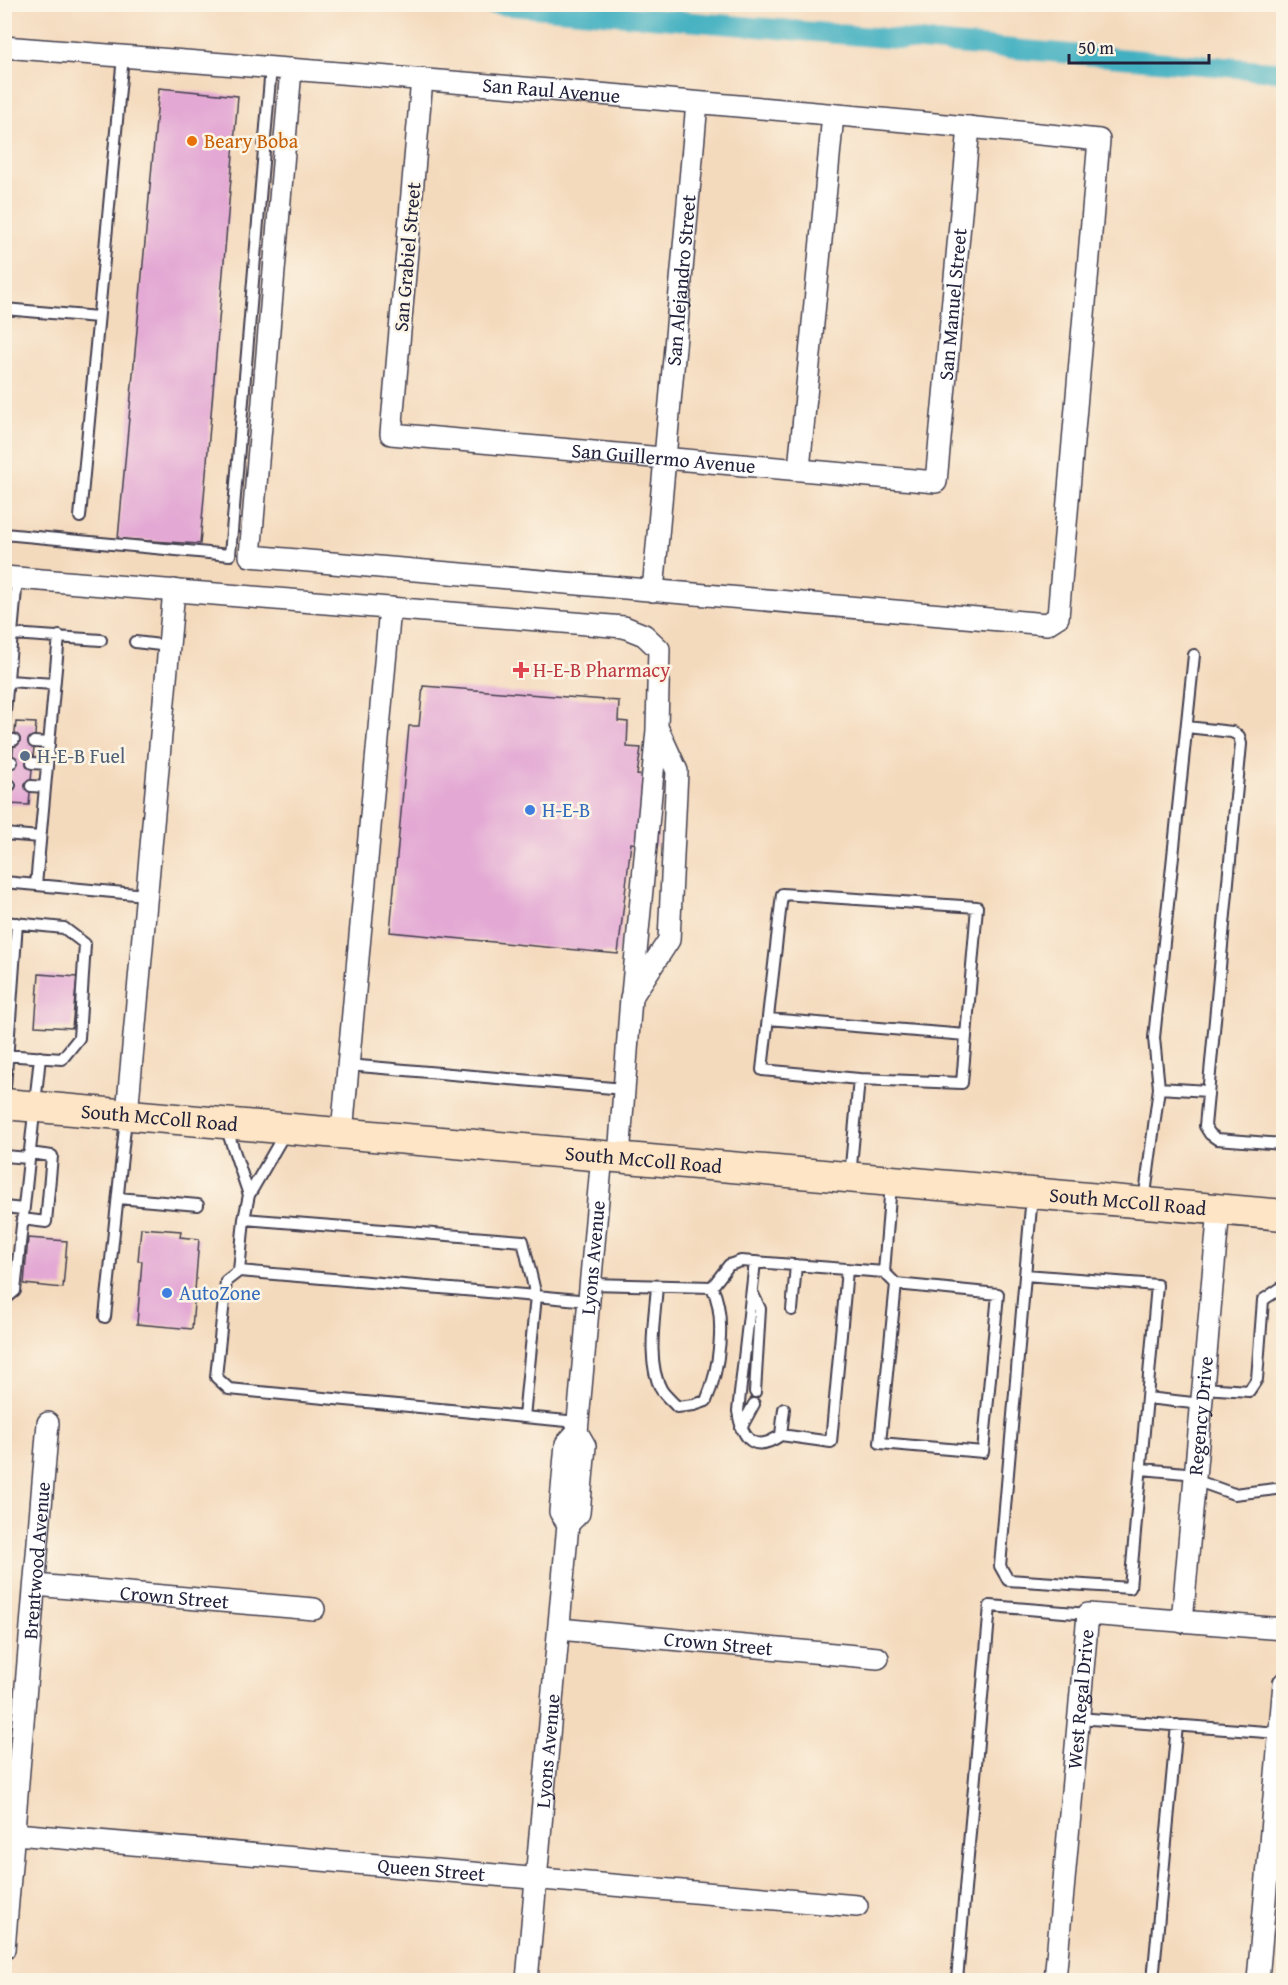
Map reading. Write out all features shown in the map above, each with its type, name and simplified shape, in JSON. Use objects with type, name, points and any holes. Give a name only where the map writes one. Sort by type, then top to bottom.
[{"type":"main road","name":"South McColl Road","points":[[4,1103],[1284,1215]]},
{"type":"street","name":"San Raul Avenue","points":[[4,47],[422,79],[1099,140],[1058,616],[1047,624],[653,591]]},
{"type":"street","points":[[281,68],[240,556],[653,591]]},
{"type":"street","name":"San Grabiel Street","points":[[391,434],[422,79]]},
{"type":"street","name":"San Alejandro Street","points":[[653,591],[697,103]]},
{"type":"street","points":[[799,469],[832,115]]},
{"type":"street","name":"San Manuel Street","points":[[936,482],[969,127]]},
{"type":"street","name":"San Guillermo Avenue","points":[[391,434],[936,482]]},
{"type":"street","name":"Lyons Avenue","points":[[11,577],[624,627],[644,635],[659,650],[657,727],[624,1089],[610,1156],[590,1292],[578,1427],[566,1444],[560,1512],[568,1524],[527,1980]]},
{"type":"street","points":[[127,1114],[174,590]]},
{"type":"street","points":[[342,1133],[390,608]]},
{"type":"street","points":[[631,998],[669,940],[677,771],[657,727]]},
{"type":"street","name":"Regency Drive","points":[[1182,1622],[1220,1209]]},
{"type":"street","name":"Brentwood Avenue","points":[[4,1949],[10,1834],[35,1585],[48,1423]]},
{"type":"street","name":"Crown Street","points":[[35,1585],[314,1609]]},
{"type":"street","name":"West Regal Drive","points":[[1055,1980],[1088,1614],[1284,1629]]},
{"type":"street","name":"Crown Street","points":[[559,1629],[878,1658]]},
{"type":"street","points":[[1258,1980],[1284,1683]]},
{"type":"street","name":"Queen Street","points":[[10,1834],[857,1906]]},
{"type":"lane","points":[[80,517],[123,56]]},
{"type":"lane","points":[[4,309],[98,317]]},
{"type":"lane","points":[[4,534],[240,556]]},
{"type":"lane","points":[[4,723],[12,634],[11,577]]},
{"type":"lane","points":[[12,634],[101,640]]},
{"type":"lane","points":[[36,885],[59,636]]},
{"type":"lane","points":[[135,642],[168,646]]},
{"type":"lane","points":[[1144,1202],[1159,1088],[1154,1038],[1194,656]]},
{"type":"lane","points":[[8,681],[54,684]]},
{"type":"lane","points":[[1187,727],[1232,732],[1239,736],[1241,744],[1205,1126],[1217,1139],[1283,1144]]},
{"type":"lane","points":[[34,742],[49,743]]},
{"type":"lane","points":[[32,763],[47,764]]},
{"type":"lane","points":[[31,786],[45,787]]},
{"type":"lane","points":[[4,834],[40,837]]},
{"type":"lane","points":[[4,882],[146,896]]},
{"type":"lane","points":[[782,894],[977,907],[966,1035],[962,1083],[860,1079],[762,1070],[782,894]]},
{"type":"lane","points":[[4,922],[64,928],[85,944],[80,1038],[62,1059],[6,1055]]},
{"type":"lane","points":[[4,1103],[10,957],[17,923]]},
{"type":"lane","points":[[768,1018],[966,1035]]},
{"type":"lane","points":[[4,1300],[15,1291],[40,1058]]},
{"type":"lane","points":[[348,1065],[624,1089]]},
{"type":"lane","points":[[850,1177],[860,1079]]},
{"type":"lane","points":[[1159,1088],[1208,1091]]},
{"type":"lane","points":[[105,1317],[127,1114]]},
{"type":"lane","points":[[224,1122],[249,1195]]},
{"type":"lane","points":[[239,1271],[244,1219],[249,1195],[288,1128]]},
{"type":"lane","points":[[4,1156],[52,1156],[46,1222],[4,1207]]},
{"type":"lane","points":[[884,1272],[892,1180]]},
{"type":"lane","points":[[1025,1275],[1157,1285],[1130,1588],[1008,1580],[1000,1566],[1032,1193]]},
{"type":"lane","points":[[118,1198],[198,1205]]},
{"type":"lane","points":[[244,1219],[523,1241],[536,1296],[524,1417]]},
{"type":"lane","points":[[712,1287],[729,1265],[741,1261],[884,1272],[896,1284],[998,1294],[983,1452],[880,1443],[896,1284]]},
{"type":"lane","points":[[755,1262],[738,1411],[741,1428],[746,1438],[756,1443],[771,1442],[781,1435],[831,1442],[848,1270]]},
{"type":"lane","points":[[792,1310],[796,1266]]},
{"type":"lane","points":[[578,1427],[524,1417],[230,1389],[216,1377],[226,1281],[239,1271],[536,1296],[657,1286],[712,1287]]},
{"type":"lane","points":[[657,1286],[653,1358],[656,1378],[662,1392],[677,1407],[706,1401],[712,1388],[721,1317],[718,1299],[712,1287]]},
{"type":"lane","points":[[1148,1398],[1203,1396],[1249,1391],[1257,1379],[1263,1300],[1284,1286]]},
{"type":"lane","points":[[752,1292],[760,1310],[755,1392]]},
{"type":"lane","points":[[741,1428],[754,1404]]},
{"type":"lane","points":[[781,1435],[784,1409]]},
{"type":"lane","points":[[1142,1469],[1195,1477],[1234,1494],[1284,1488]]},
{"type":"lane","points":[[957,1980],[990,1606],[1088,1614]]},
{"type":"lane","points":[[1078,1718],[1279,1732]]},
{"type":"lane","points":[[1153,1980],[1177,1725]]},
{"type":"building","points":[[159,88],[238,96],[200,544],[118,539]]},
{"type":"building","name":"H-E-B","points":[[423,686],[619,701],[618,721],[628,722],[627,747],[641,748],[637,775],[661,778],[657,846],[631,843],[618,954],[390,932],[409,726],[419,726]]},
{"type":"building","points":[[16,722],[36,723],[29,805],[8,804]]},
{"type":"building","points":[[39,974],[77,977],[72,1028],[35,1026]]},
{"type":"building","name":"AutoZone","points":[[141,1228],[181,1231],[180,1237],[199,1239],[192,1329],[137,1324],[142,1261],[138,1261]]},
{"type":"building","points":[[4,1231],[9,1232],[6,1260],[4,1260]]},
{"type":"building","points":[[28,1238],[67,1241],[63,1288],[24,1284]]},
{"type":"waterway","points":[[485,4],[1284,72]]},
{"type":"place","name":"Beary Boba","points":[[192,141]]},
{"type":"place","name":"H-E-B Pharmacy","points":[[521,670]]},
{"type":"place","name":"H-E-B Fuel","points":[[25,756]]},
{"type":"place","name":"H-E-B","points":[[530,810]]},
{"type":"place","name":"AutoZone","points":[[167,1293]]}]
